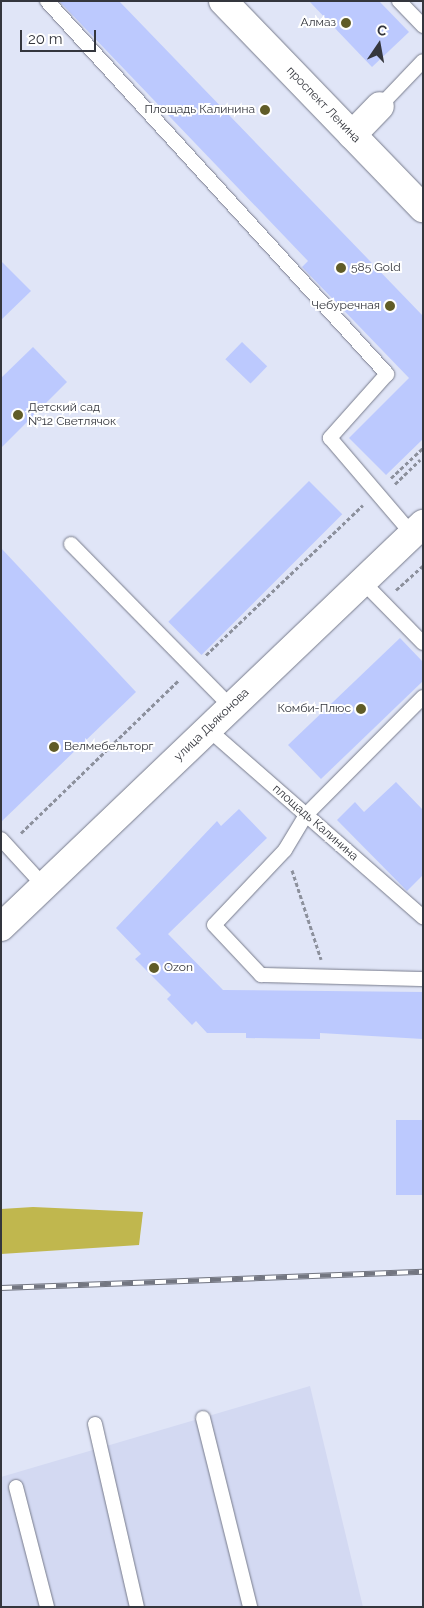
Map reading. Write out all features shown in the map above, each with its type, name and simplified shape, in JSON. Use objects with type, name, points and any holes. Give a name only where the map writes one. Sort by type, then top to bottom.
[{"type":"main road","name":"проспект Ленина","points":[[224,1],[423,208]]},
{"type":"main road","points":[[352,135],[380,106]]},
{"type":"main road","name":"улица Дьяконова","points":[[1,927],[417,529]]},
{"type":"lane","points":[[47,1],[387,374],[330,438],[376,492],[417,529]]},
{"type":"lane","points":[[398,1],[423,26]]},
{"type":"lane","points":[[380,106],[423,61]]},
{"type":"lane","points":[[71,544],[231,707]]},
{"type":"lane","points":[[362,581],[423,643]]},
{"type":"lane","points":[[423,697],[306,815],[286,850],[214,925],[261,975],[423,979]]},
{"type":"lane","name":"площадь Калинина","points":[[208,729],[423,917]]},
{"type":"lane","points":[[4,842],[44,886]]},
{"type":"lane","points":[[203,1418],[250,1607]]},
{"type":"lane","points":[[95,1424],[137,1607]]},
{"type":"lane","points":[[16,1487],[47,1607]]},
{"type":"path","points":[[4,842],[193,667],[423,448]]},
{"type":"path","points":[[382,602],[423,566]]},
{"type":"path","points":[[286,850],[327,977]]},
{"type":"shaded area","points":[[33,1207],[143,1212],[139,1245],[1,1254],[1,1209]]},
{"type":"shaded area","points":[[310,1386],[363,1607],[1,1607],[1,1477]]},
{"type":"building","points":[[59,1],[119,1],[423,316],[423,439],[386,475],[349,438],[409,378],[302,267],[308,261]]},
{"type":"building","points":[[309,1],[379,1],[409,32],[372,67]]},
{"type":"building","points":[[1,261],[31,291],[1,320]]},
{"type":"building","points":[[242,342],[267,366],[251,384],[225,359]]},
{"type":"building","name":"Детский сад №12 Светлячок","points":[[33,347],[67,382],[1,448],[1,378]]},
{"type":"building","points":[[309,481],[342,514],[202,655],[168,622]]},
{"type":"building","points":[[1,548],[136,692],[1,822]]},
{"type":"building","points":[[400,638],[423,662],[423,681],[321,779],[288,745]]},
{"type":"building","points":[[396,782],[423,810],[423,875],[407,891],[337,820],[355,802],[364,812]]},
{"type":"building","points":[[239,809],[267,838],[168,934],[223,990],[423,992],[423,1039],[320,1033],[320,1039],[246,1038],[246,1033],[207,1033],[196,1021],[192,1025],[167,999],[171,995],[135,959],[141,954],[116,928],[217,821],[221,826]]},
{"type":"building","points":[[396,1120],[423,1120],[423,1195],[396,1195]]},
{"type":"railway","points":[[1,1288],[423,1272]]},
{"type":"place","name":"Алмаз","points":[[346,23]]},
{"type":"place","name":"Площадь Калинина","points":[[265,110]]},
{"type":"place","name":"585 Gold","points":[[341,268]]},
{"type":"place","name":"Чебуречная","points":[[390,306]]},
{"type":"place","name":"Детский сад №12 Светлячок","points":[[18,415]]},
{"type":"place","name":"Комби-Плюс","points":[[361,709]]},
{"type":"place","name":"Велмебельторг","points":[[54,747]]},
{"type":"place","name":"Ozon","points":[[154,968]]}]
